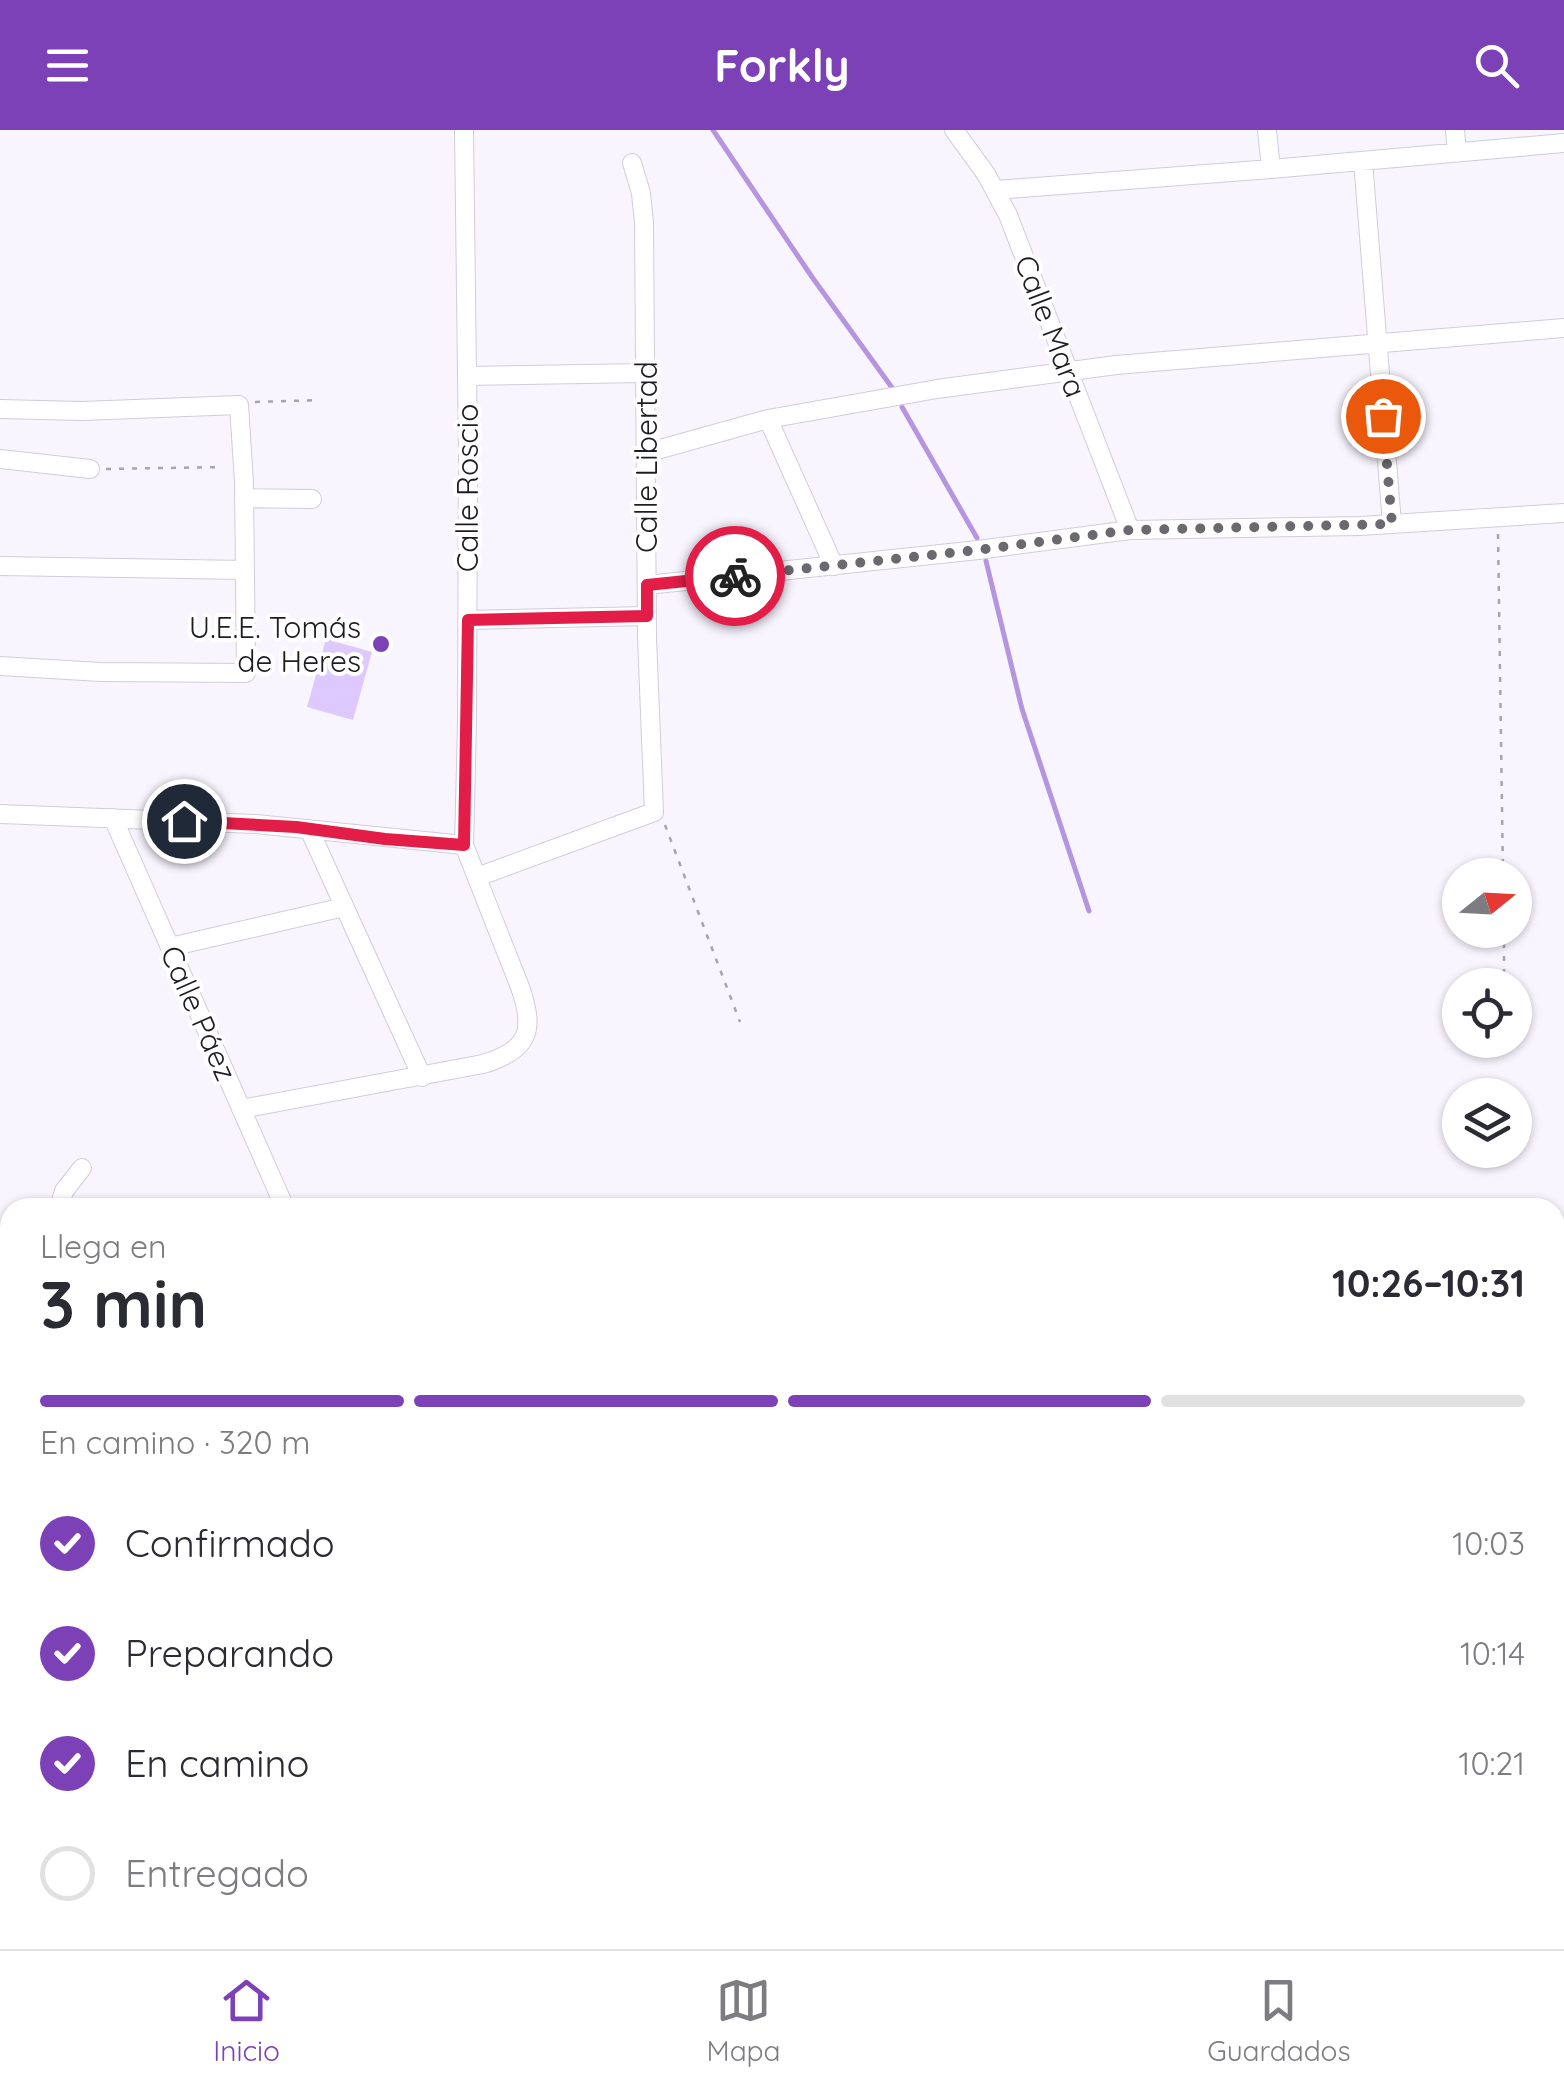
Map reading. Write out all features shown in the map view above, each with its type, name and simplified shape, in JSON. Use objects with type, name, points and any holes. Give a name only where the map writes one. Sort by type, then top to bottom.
[{"type":"street","name":"Calle Roscio","points":[[464,130],[468,620],[464,845]]},
{"type":"street","name":"Calle Mara","points":[[954,130],[996,190],[1130,530]]},
{"type":"street","points":[[1267,130],[1271,169]]},
{"type":"street","points":[[1456,130],[1458,152]]},
{"type":"street","points":[[996,190],[1564,143]]},
{"type":"street","points":[[1362,161],[1392,524]]},
{"type":"street","name":"Calle Libertad","points":[[632,163],[644,224],[647,616],[654,812]]},
{"type":"street","points":[[646,452],[768,419],[937,389],[1068,372],[1564,328]]},
{"type":"street","points":[[467,376],[646,373]]},
{"type":"street","points":[[0,409],[82,411],[238,405],[244,498],[246,673],[101,672],[0,666]]},
{"type":"street","points":[[768,419],[834,566]]},
{"type":"street","points":[[0,459],[90,469]]},
{"type":"street","points":[[244,498],[312,500]]},
{"type":"street","points":[[647,585],[1130,530],[1392,524],[1564,513]]},
{"type":"street","points":[[0,566],[246,570]]},
{"type":"street","points":[[468,620],[647,616]]},
{"type":"street","points":[[477,877],[654,812]]},
{"type":"street","points":[[0,814],[256,824],[464,845],[528,1009],[528,1028],[520,1044],[495,1061],[242,1108]]},
{"type":"street","name":"Calle Páez","points":[[113,818],[282,1198]]},
{"type":"street","points":[[309,829],[422,1076]]},
{"type":"street","points":[[170,947],[344,907]]},
{"type":"street","points":[[62,1198],[82,1168]]},
{"type":"path","points":[[238,405],[320,400]]},
{"type":"path","points":[[90,469],[243,466]]},
{"type":"path","points":[[1498,518],[1503,858]]},
{"type":"path","points":[[654,812],[668,830],[740,1022]]},
{"type":"shaded area","points":[[326,639],[372,652],[353,720],[307,707]]},
{"type":"waterway","points":[[713,130],[893,389]]},
{"type":"waterway","points":[[902,407],[977,538]]},
{"type":"waterway","points":[[986,561],[1022,709],[1089,911]]},
{"type":"way so far","points":[[735,576],[1130,530],[1392,524],[1383,416]]},
{"type":"place","name":"U.E.E. Tomás de Heres","points":[[381,644]]},
{"type":"route","points":[[184,821],[296,827],[464,845],[468,620],[647,616],[647,585],[735,576]]}]
